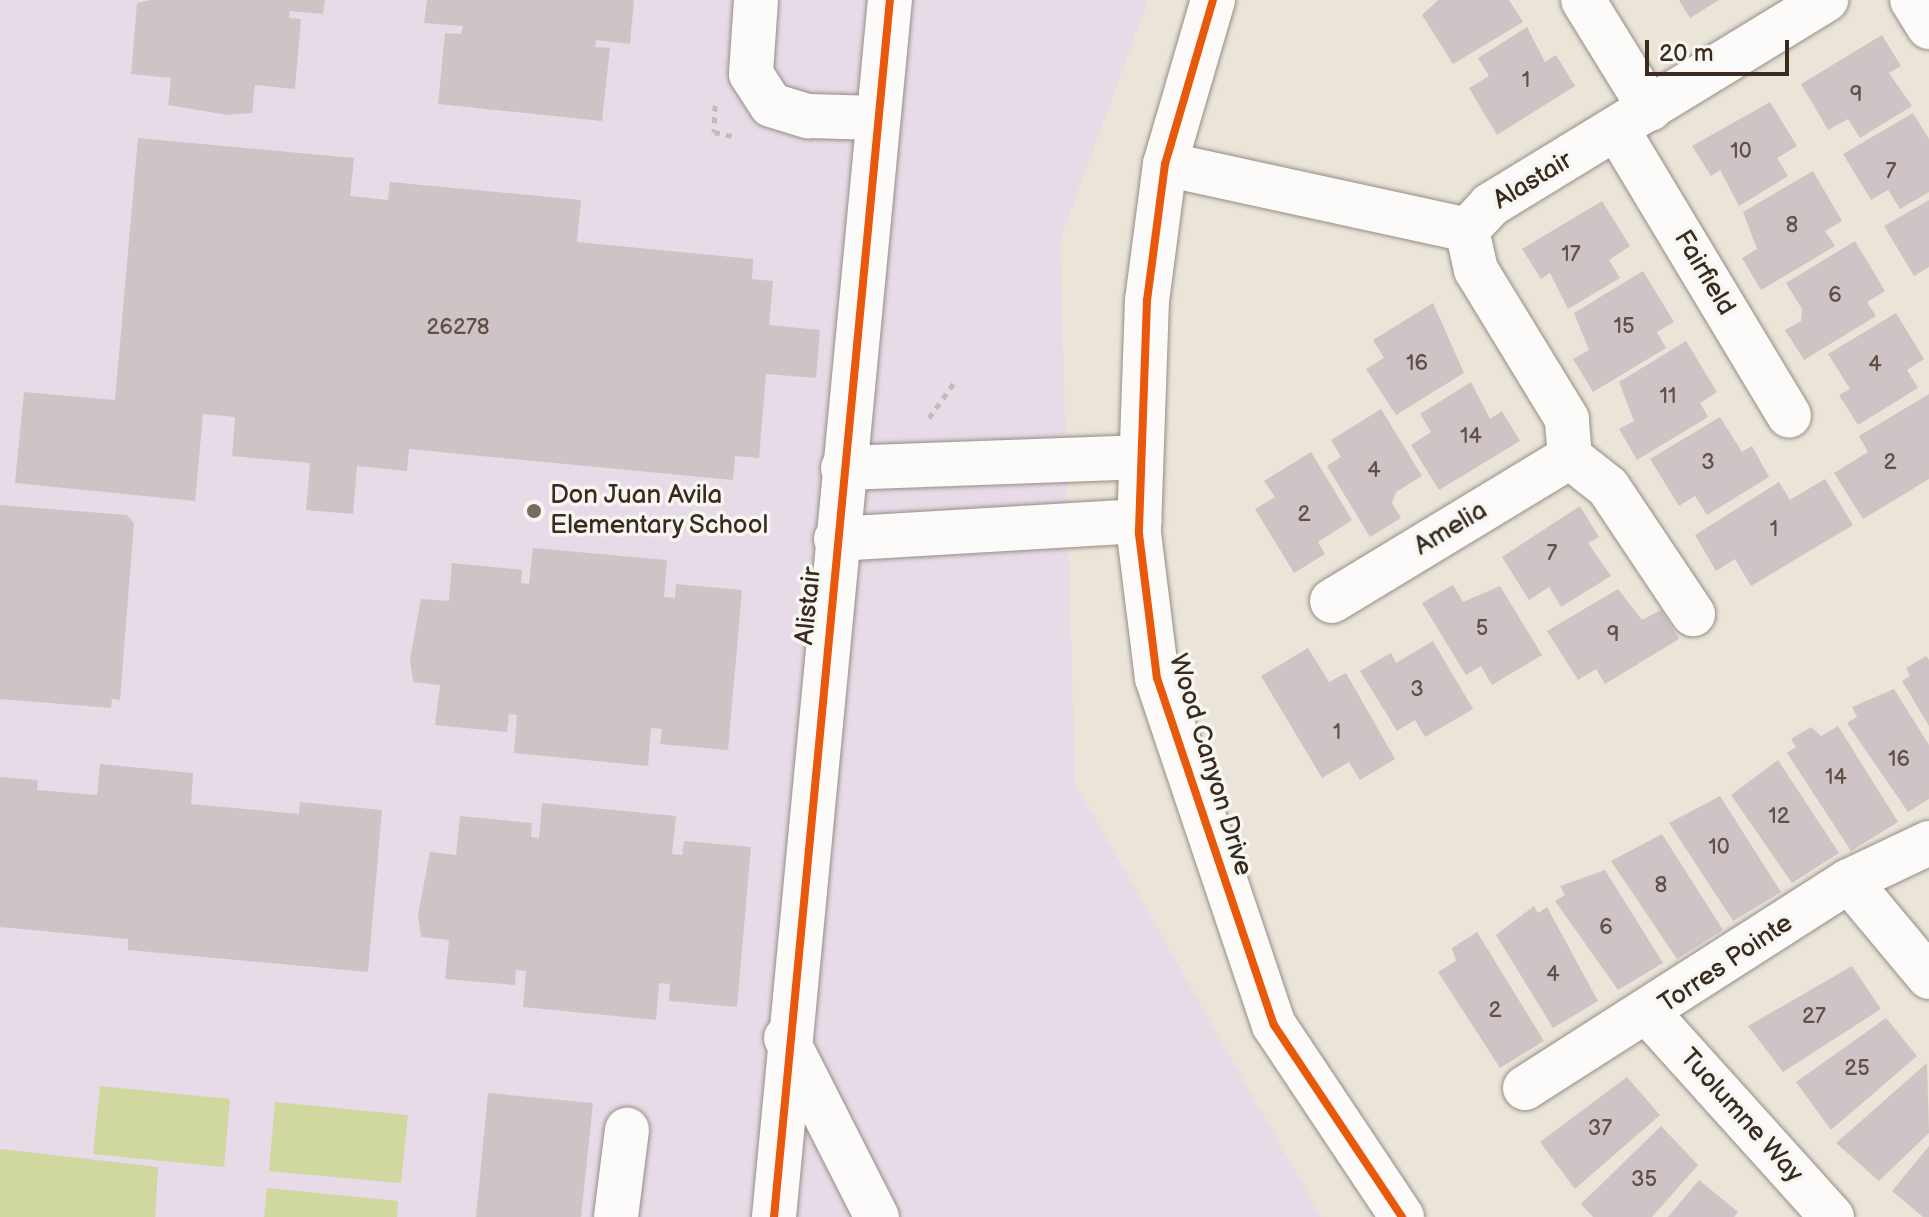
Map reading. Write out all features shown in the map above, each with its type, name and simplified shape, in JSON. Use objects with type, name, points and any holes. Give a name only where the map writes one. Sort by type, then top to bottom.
[{"type":"street","points":[[756,0],[751,74],[771,105],[808,116],[878,118]]},
{"type":"street","name":"Alistair","points":[[774,1217],[786,1038],[890,0]]},
{"type":"street","name":"Wood Canyon Drive","points":[[1213,0],[1165,164],[1147,300],[1139,521],[1157,678],[1274,1025],[1402,1217]]},
{"type":"street","name":"Fairfield","points":[[1583,0],[1634,120],[1789,416]]},
{"type":"street","name":"Alastair","points":[[1165,164],[1467,230],[1490,205],[1634,120],[1826,0]]},
{"type":"street","points":[[1912,0],[1929,27]]},
{"type":"street","points":[[1467,230],[1476,270],[1567,419],[1570,457],[1608,487],[1693,614]]},
{"type":"street","points":[[843,468],[1139,457]]},
{"type":"street","name":"Amelia","points":[[1332,601],[1570,457]]},
{"type":"street","points":[[836,539],[1139,521]]},
{"type":"street","name":"Torres Pointe","points":[[1525,1088],[1650,1015],[1849,881],[1929,843]]},
{"type":"street","points":[[1849,881],[1929,977]]},
{"type":"street","name":"Tuolumne Way","points":[[1650,1015],[1832,1217]]},
{"type":"street","points":[[786,1038],[877,1217]]},
{"type":"street","points":[[616,1217],[627,1130]]},
{"type":"path","points":[[715,89],[714,132],[745,139]]},
{"type":"path","points":[[919,432],[956,380]]},
{"type":"shaded area","name":"Don Juan Avila Elementary School","points":[[0,0],[1148,0],[1060,240],[1075,783],[1321,1217],[0,1217]]},
{"type":"green space","points":[[100,1086],[230,1099],[224,1167],[93,1154]]},
{"type":"green space","points":[[275,1102],[408,1115],[401,1183],[269,1171]]},
{"type":"green space","points":[[0,1149],[158,1167],[155,1217],[0,1217]]},
{"type":"green space","points":[[267,1188],[398,1201],[397,1217],[264,1217]]},
{"type":"building","points":[[151,0],[325,0],[323,14],[290,11],[289,18],[301,19],[295,89],[255,85],[252,113],[228,115],[168,105],[171,78],[131,74],[137,3]]},
{"type":"building","points":[[427,0],[634,0],[630,44],[596,40],[595,47],[610,48],[602,121],[438,104],[445,33],[461,34],[463,26],[424,23]]},
{"type":"building","points":[[1438,0],[1509,0],[1523,22],[1453,64],[1422,15]]},
{"type":"building","points":[[1679,0],[1719,0],[1690,18]]},
{"type":"building","points":[[1527,27],[1545,62],[1556,55],[1575,86],[1497,135],[1469,88],[1489,76],[1478,58]]},
{"type":"building","points":[[1882,35],[1901,66],[1889,73],[1912,106],[1860,138],[1848,119],[1828,130],[1801,84]]},
{"type":"building","points":[[1770,102],[1797,146],[1777,158],[1788,176],[1739,206],[1720,170],[1711,176],[1692,146]]},
{"type":"building","points":[[1913,113],[1929,139],[1929,192],[1900,209],[1888,190],[1871,200],[1843,154]]},
{"type":"building","points":[[138,138],[354,158],[350,196],[388,200],[390,182],[581,200],[577,242],[753,259],[752,279],[773,281],[769,325],[820,330],[816,378],[766,374],[759,458],[735,456],[733,480],[409,449],[407,471],[357,466],[353,514],[306,510],[310,463],[232,456],[235,417],[203,414],[195,501],[15,483],[24,392],[115,400]]},
{"type":"building","points":[[1813,171],[1842,221],[1825,231],[1835,246],[1761,290],[1742,258],[1757,249],[1743,212]]},
{"type":"building","points":[[1929,200],[1929,267],[1914,276],[1884,226]]},
{"type":"building","points":[[1602,201],[1630,246],[1609,260],[1620,278],[1568,309],[1550,273],[1541,279],[1522,249]]},
{"type":"building","points":[[1855,241],[1885,291],[1867,302],[1876,316],[1804,360],[1785,330],[1801,321],[1802,309],[1786,283]]},
{"type":"building","points":[[1643,271],[1674,322],[1657,332],[1666,348],[1593,392],[1573,359],[1589,350],[1574,313]]},
{"type":"building","points":[[1433,303],[1464,373],[1396,415],[1366,369],[1384,358],[1373,340]]},
{"type":"building","points":[[1896,313],[1924,359],[1907,370],[1918,388],[1858,425],[1839,395],[1850,389],[1828,354]]},
{"type":"building","points":[[1686,341],[1717,392],[1700,403],[1708,417],[1637,460],[1619,429],[1634,421],[1619,382]]},
{"type":"building","points":[[1471,382],[1490,419],[1502,411],[1520,441],[1439,490],[1411,445],[1431,432],[1420,414]]},
{"type":"building","points":[[1929,394],[1929,479],[1863,519],[1834,473],[1868,452],[1859,436]]},
{"type":"building","points":[[1381,409],[1422,476],[1396,492],[1392,503],[1401,518],[1370,537],[1327,466],[1341,457],[1331,440]]},
{"type":"building","points":[[1720,417],[1742,452],[1752,446],[1769,477],[1707,515],[1695,496],[1679,506],[1650,459]]},
{"type":"building","points":[[1311,452],[1352,520],[1318,542],[1325,554],[1294,573],[1255,509],[1275,497],[1264,481]]},
{"type":"building","points":[[1825,479],[1853,525],[1751,586],[1735,559],[1716,571],[1695,535],[1779,482],[1790,500]]},
{"type":"building","points":[[0,505],[127,515],[134,523],[120,700],[112,699],[111,708],[0,699]]},
{"type":"building","points":[[1580,506],[1599,537],[1588,543],[1611,576],[1561,607],[1549,587],[1529,600],[1502,557]]},
{"type":"building","points":[[533,548],[667,560],[664,597],[675,598],[676,584],[742,590],[728,750],[660,744],[662,729],[651,728],[648,766],[514,753],[517,715],[509,714],[507,732],[435,725],[440,685],[413,682],[410,660],[421,599],[449,601],[452,563],[522,570],[521,583],[529,584]]},
{"type":"building","points":[[1453,585],[1463,602],[1500,586],[1542,655],[1492,685],[1481,666],[1466,675],[1422,603]]},
{"type":"building","points":[[1618,589],[1642,620],[1661,610],[1679,639],[1605,684],[1596,669],[1578,680],[1547,631]]},
{"type":"building","points":[[1433,641],[1473,709],[1425,737],[1415,720],[1397,731],[1360,671],[1391,653],[1396,663]]},
{"type":"building","points":[[1308,648],[1329,682],[1346,673],[1395,759],[1360,780],[1349,762],[1322,778],[1261,676]]},
{"type":"building","points":[[1926,656],[1929,660],[1929,726],[1902,681],[1910,676],[1906,668]]},
{"type":"building","points":[[1894,689],[1929,745],[1929,799],[1908,812],[1847,723],[1857,717],[1852,707]]},
{"type":"building","points":[[1838,726],[1898,822],[1851,851],[1787,753],[1796,747],[1791,739],[1811,727],[1821,736]]},
{"type":"building","points":[[1778,760],[1839,853],[1792,883],[1731,795]]},
{"type":"building","points":[[100,764],[193,773],[191,804],[299,814],[300,802],[382,810],[368,972],[128,950],[128,939],[0,927],[0,777],[38,780],[37,790],[97,795]]},
{"type":"building","points":[[1720,796],[1781,892],[1733,921],[1669,823]]},
{"type":"building","points":[[542,803],[676,816],[672,854],[682,855],[684,841],[751,847],[737,1007],[669,1001],[670,984],[659,983],[656,1020],[523,1007],[526,971],[516,970],[515,985],[445,979],[449,940],[421,937],[418,915],[430,852],[456,855],[460,816],[532,823],[531,837],[539,838]]},
{"type":"building","points":[[1662,834],[1723,930],[1677,959],[1611,861]]},
{"type":"building","points":[[1605,870],[1663,963],[1618,990],[1555,901],[1565,895],[1560,886]]},
{"type":"building","points":[[1534,906],[1538,913],[1547,907],[1598,1001],[1553,1028],[1496,935]]},
{"type":"building","points":[[1477,932],[1544,1041],[1500,1068],[1438,972],[1456,961],[1452,948]]},
{"type":"building","points":[[1852,966],[1881,1009],[1783,1072],[1748,1026]]},
{"type":"building","points":[[1886,1018],[1917,1056],[1831,1130],[1796,1082]]},
{"type":"building","points":[[1927,1063],[1929,1133],[1879,1181],[1836,1143]]},
{"type":"building","points":[[1627,1077],[1660,1115],[1575,1189],[1540,1142]]},
{"type":"building","points":[[488,1093],[593,1103],[581,1217],[476,1217]]},
{"type":"building","points":[[1661,1126],[1698,1165],[1652,1217],[1593,1217],[1581,1204]]},
{"type":"building","points":[[1929,1146],[1929,1217],[1923,1217],[1892,1191]]},
{"type":"building","points":[[1699,1180],[1738,1212],[1734,1217],[1668,1217]]},
{"type":"cycle path","points":[[774,1217],[890,0]]},
{"type":"cycle path","points":[[1213,0],[1165,164],[1147,300],[1139,534],[1157,678],[1274,1025],[1402,1217]]},
{"type":"place","name":"Don Juan Avila Elementary School","points":[[534,511]]}]
